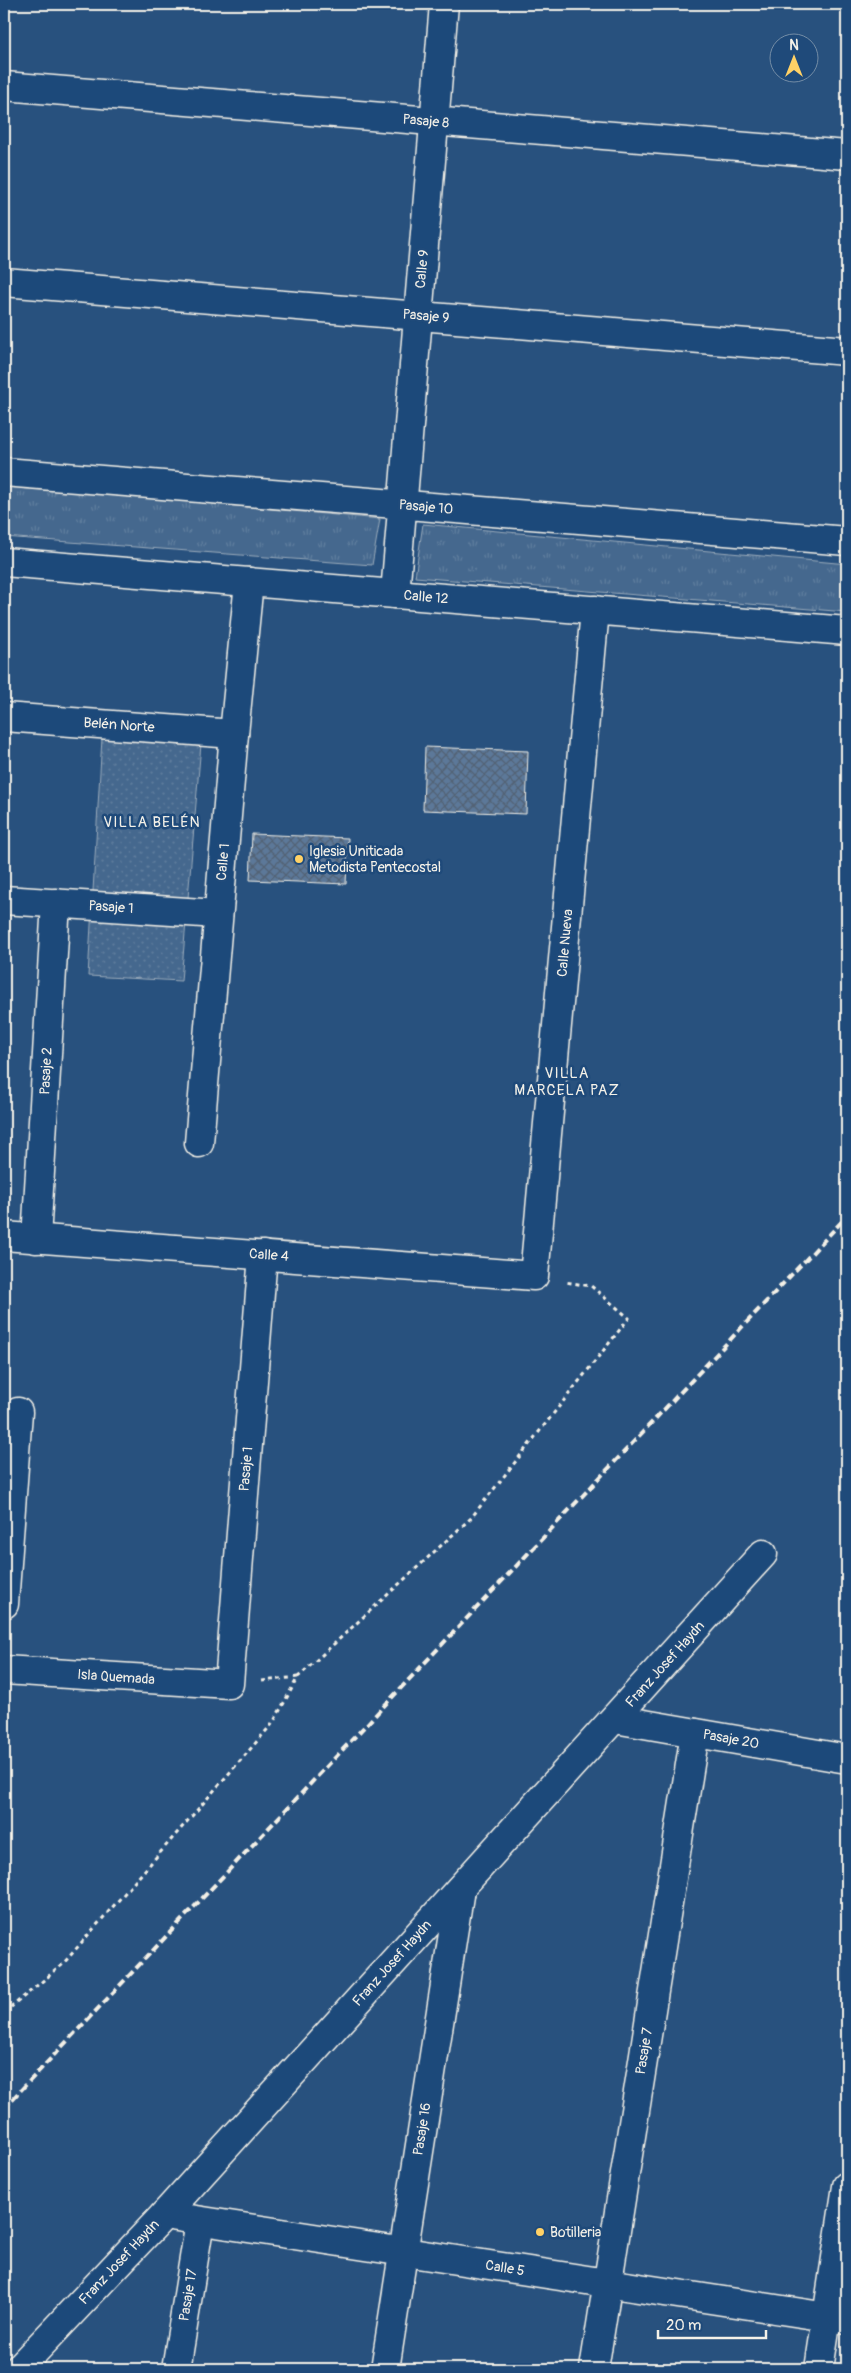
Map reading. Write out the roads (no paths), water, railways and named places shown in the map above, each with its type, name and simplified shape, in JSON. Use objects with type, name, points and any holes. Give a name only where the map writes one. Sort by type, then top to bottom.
[{"type":"street","name":"Calle 9","points":[[395,594],[444,4]]},
{"type":"street","name":"Pasaje 8","points":[[4,86],[847,155]]},
{"type":"street","name":"Pasaje 9","points":[[4,282],[847,350]]},
{"type":"street","name":"Pasaje 10","points":[[4,472],[847,542]]},
{"type":"street","name":"Calle 12","points":[[4,562],[847,631]]},
{"type":"street","name":"Calle 1","points":[[200,1143],[218,914],[249,582]]},
{"type":"street","name":"Calle Nueva","points":[[534,1276],[595,610]]},
{"type":"street","name":"Belén Norte","points":[[4,717],[234,734]]},
{"type":"street","name":"Pasaje 1","points":[[4,900],[218,914]]},
{"type":"street","name":"Pasaje 2","points":[[36,1238],[56,904]]},
{"type":"street","name":"Calle 4","points":[[4,1236],[534,1276]]},
{"type":"street","name":"Pasaje 1","points":[[228,1684],[262,1255]]},
{"type":"street","points":[[4,1604],[18,1412]]},
{"type":"street","name":"Franz Josef Haydn","points":[[18,2369],[164,2215],[764,1554]]},
{"type":"street","name":"Isla Quemada","points":[[4,1670],[228,1684]]},
{"type":"street","name":"Pasaje 20","points":[[615,1719],[847,1759]]},
{"type":"street","name":"Pasaje 7","points":[[594,2369],[694,1733]]},
{"type":"street","name":"Pasaje 16","points":[[385,2369],[460,1890]]},
{"type":"street","points":[[819,2369],[837,2318],[847,2186]]},
{"type":"street","name":"Calle 5","points":[[164,2215],[837,2318]]},
{"type":"street","name":"Pasaje 17","points":[[176,2369],[200,2221]]},
{"type":"railway","points":[[4,2108],[847,1216]]},
{"type":"place","name":"Iglesia Uniticada Metodista Pentecostal","points":[[299,859]]},
{"type":"place","name":"Botilleria","points":[[540,2232]]},
{"type":"district","name":"VILLA BELÉN","points":[[152,822]]},
{"type":"district","name":"VILLA MARCELA PAZ","points":[[567,1082]]}]
